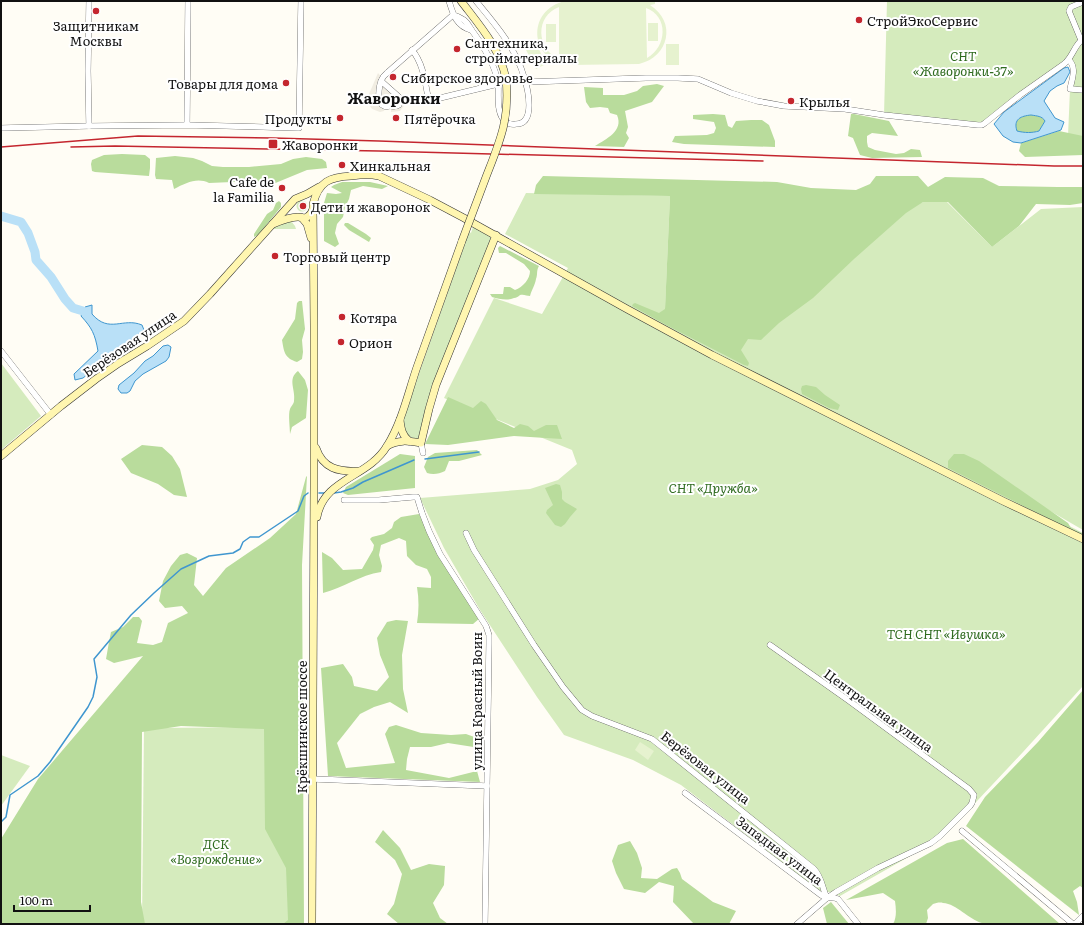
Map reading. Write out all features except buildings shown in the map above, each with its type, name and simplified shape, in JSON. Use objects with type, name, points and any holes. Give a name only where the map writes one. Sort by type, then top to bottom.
[{"type":"street","points":[[89,1],[88,71],[90,126]]},
{"type":"street","points":[[187,125],[188,1]]},
{"type":"street","points":[[1,128],[187,125],[299,128],[301,1]]},
{"type":"street","points":[[449,1],[453,15]]},
{"type":"street","points":[[314,531],[318,512],[327,494],[376,460],[387,446],[400,418],[462,241],[503,130],[507,102],[506,79],[502,63],[492,42],[461,1]]},
{"type":"street","points":[[453,15],[466,21],[491,61],[498,84],[499,108],[502,117],[508,123],[519,124],[524,122],[529,113],[529,104],[526,82],[520,64],[496,27],[476,1]]},
{"type":"street","points":[[526,82],[646,78],[698,79],[731,93],[758,101],[784,106],[845,109],[884,115],[982,125],[1068,60],[1082,39],[1069,11],[1071,7],[1083,2]]},
{"type":"street","points":[[381,81],[399,97],[399,105],[384,106],[380,103],[378,97],[381,81],[388,72],[412,50],[453,15]]},
{"type":"street","points":[[412,50],[416,55],[420,66],[428,97],[431,99],[498,84]]},
{"type":"street","points":[[1068,60],[1073,66],[1074,73],[1070,88],[1083,90]]},
{"type":"street","points":[[314,247],[308,227],[292,211],[291,208],[293,202],[298,197],[323,184],[331,178],[338,176],[368,174],[379,176],[496,235],[712,355],[1003,501],[1083,539]]},
{"type":"street","points":[[271,225],[280,221],[307,217],[310,215],[316,194],[323,184]]},
{"type":"street","points":[[302,196],[307,197],[313,206],[314,531]]},
{"type":"street","name":"Берёзовая улица","points":[[1,456],[112,368],[184,321],[293,202]]},
{"type":"street","points":[[424,453],[422,443],[436,385],[496,235]]},
{"type":"street","points":[[1,351],[51,415]]},
{"type":"street","points":[[400,418],[401,432],[409,441]]},
{"type":"street","points":[[387,446],[396,442],[409,441],[422,443]]},
{"type":"street","points":[[314,442],[319,456],[329,466],[345,471],[361,471]]},
{"type":"street","name":"улица Красный Воин","points":[[344,500],[379,500],[416,497],[440,554],[486,626],[489,644],[485,924]]},
{"type":"street","name":"Крёкшинское шоссе","points":[[312,924],[314,779],[314,531]]},
{"type":"street","name":"Берёзовая улица","points":[[466,533],[474,550],[534,645],[563,687],[582,710],[592,716],[652,739],[814,869],[821,879],[827,898]]},
{"type":"street","name":"Центральная улица","points":[[770,645],[972,791],[974,795],[970,806],[931,843],[878,868],[827,898]]},
{"type":"street","points":[[314,779],[487,786]]},
{"type":"street","name":"Западная улица","points":[[685,793],[821,895],[827,898],[838,899],[858,924]]},
{"type":"street","points":[[962,831],[1074,924],[1083,916]]},
{"type":"street","points":[[797,924],[827,898]]},
{"type":"green space","points":[[565,1],[655,1],[655,4],[650,5],[659,12],[664,20],[666,38],[663,47],[657,54],[649,60],[639,64],[569,65],[556,61],[546,55],[540,45],[537,35],[539,24],[544,14],[552,6]],"holes":[[[559,7],[559,59],[551,54],[546,48],[541,33],[542,25],[546,18],[551,11]],[[646,8],[659,18],[662,24],[663,32],[659,47],[647,58]]]},
{"type":"green space","name":"СНТ «Жаворонки-37»","points":[[887,1],[1083,1],[1083,151],[1068,136],[1070,89],[1074,73],[1070,61],[982,125],[884,115]]},
{"type":"green space","points":[[648,23],[658,23],[658,41],[648,41]]},
{"type":"green space","points":[[546,24],[556,24],[556,42],[546,42]]},
{"type":"green space","points":[[536,43],[546,64],[536,69],[525,48]]},
{"type":"green space","points":[[666,44],[679,44],[679,65],[666,65]]},
{"type":"green space","points":[[657,84],[664,86],[652,102],[625,111],[628,127],[626,133],[629,138],[624,147],[595,146],[613,134],[619,121],[617,115],[610,113],[608,108],[590,108],[586,102],[584,87],[603,88],[603,95],[624,95],[637,91],[643,86]]},
{"type":"green space","points":[[851,114],[889,121],[898,136],[872,133],[867,136],[868,147],[875,150],[896,154],[904,153],[911,149],[920,150],[922,157],[872,158],[860,155],[853,138],[848,136]]},
{"type":"green space","points":[[693,115],[725,115],[728,126],[732,128],[736,121],[762,120],[769,125],[775,141],[775,147],[684,144],[672,142],[675,136],[707,135],[714,133],[716,128],[714,122],[693,119]]},
{"type":"green space","points":[[1031,115],[1041,117],[1045,121],[1039,131],[1017,131],[1017,121],[1021,117]]},
{"type":"green space","points":[[1059,131],[1083,136],[1083,155],[1025,157],[1019,151],[1021,143]]},
{"type":"green space","points":[[104,155],[145,155],[150,159],[149,176],[92,171],[92,160]]},
{"type":"green space","points":[[175,156],[193,158],[212,166],[223,167],[249,167],[281,164],[293,159],[306,157],[322,159],[326,162],[327,168],[307,170],[273,184],[256,181],[209,183],[205,181],[196,181],[174,189],[172,180],[156,179],[155,175],[156,158]]},
{"type":"green space","points":[[543,176],[777,182],[811,188],[856,190],[870,184],[876,176],[918,176],[928,187],[945,177],[983,178],[999,186],[1083,187],[1083,203],[1070,205],[1036,204],[1019,226],[992,247],[948,202],[923,202],[906,213],[813,298],[779,323],[761,340],[748,339],[741,350],[749,363],[748,366],[666,325],[632,306],[635,303],[659,313],[665,309],[670,196],[534,194],[536,185]]},
{"type":"green space","points":[[342,182],[370,182],[388,186],[382,189],[363,186],[351,190],[343,217],[337,224],[335,233],[339,244],[335,247],[324,241],[324,203],[327,193],[342,193],[331,187]]},
{"type":"green space","points":[[526,193],[670,196],[665,310],[907,207],[923,202],[947,202],[992,247],[1041,209],[1083,207],[1083,530],[969,464],[1005,493],[1083,533],[1083,686],[947,833],[933,843],[840,896],[830,892],[821,892],[681,785],[633,760],[564,735],[537,697],[480,610],[444,548],[420,498],[530,489],[558,480],[577,464],[572,450],[444,398],[494,298],[542,314],[568,268],[505,234]]},
{"type":"green space","points":[[302,200],[306,202],[308,206],[306,210],[302,212],[298,210],[296,206],[298,202]]},
{"type":"green space","points":[[279,201],[281,203],[281,207],[258,235],[254,237],[254,234],[267,214],[273,210],[276,203]]},
{"type":"green space","points":[[291,221],[296,229],[273,229],[279,224]]},
{"type":"green space","points":[[345,223],[348,223],[366,234],[371,238],[369,242],[349,230],[344,225]]},
{"type":"green space","points":[[473,227],[490,236],[491,242],[463,313],[421,441],[412,438],[406,433],[404,416],[469,232],[471,233]]},
{"type":"green space","points":[[500,246],[539,266],[536,281],[530,296],[520,295],[516,298],[506,300],[492,297],[490,294],[503,294],[504,287],[510,287],[515,290],[518,289],[526,282],[530,274],[530,271],[524,264],[506,253],[499,253],[498,248]]},
{"type":"green space","points":[[302,301],[305,329],[302,340],[302,359],[297,362],[285,354],[282,340],[295,319],[297,303]]},
{"type":"green space","points":[[1,363],[41,416],[1,450]]},
{"type":"green space","points":[[298,371],[305,380],[308,390],[306,418],[292,427],[290,434],[289,411],[294,402],[292,381]]},
{"type":"green space","points":[[806,385],[816,387],[840,405],[838,410],[829,408],[802,394],[802,386]]},
{"type":"green space","points":[[448,397],[473,408],[481,401],[486,404],[497,420],[514,428],[520,424],[528,426],[534,431],[546,425],[557,425],[562,439],[514,436],[448,445],[425,444]]},
{"type":"green space","points":[[142,445],[162,447],[172,456],[180,469],[187,497],[174,495],[158,484],[131,473],[121,459]]},
{"type":"green space","points":[[477,450],[482,455],[459,461],[449,461],[445,471],[440,473],[427,473],[424,467],[428,457],[435,453]]},
{"type":"green space","points":[[400,454],[415,456],[415,488],[348,495],[343,493],[346,487]]},
{"type":"green space","points":[[954,454],[964,454],[979,461],[1068,523],[1071,528],[1083,534],[1083,536],[948,468],[948,461]]},
{"type":"green space","points":[[307,476],[302,565],[304,924],[283,924],[288,920],[286,868],[265,829],[264,729],[181,726],[142,732],[141,902],[145,924],[1,924],[1,839],[38,779],[143,656],[114,663],[106,659],[111,632],[123,627],[133,617],[139,617],[142,621],[137,643],[153,645],[162,642],[168,623],[188,613],[182,606],[165,608],[159,601],[163,581],[171,566],[180,555],[187,553],[197,558],[194,585],[203,596],[226,568],[270,538],[296,514]]},
{"type":"green space","points":[[556,484],[560,485],[562,499],[577,509],[561,527],[555,525],[546,513],[547,510],[553,505],[545,488]]},
{"type":"green space","points":[[419,514],[432,542],[480,618],[473,624],[417,623],[417,587],[431,588],[431,577],[427,569],[416,565],[407,556],[406,541],[399,538],[381,545],[379,555],[382,566],[381,572],[366,576],[323,593],[322,552],[332,558],[343,570],[362,569],[373,550],[374,545],[370,539],[372,537],[384,534],[392,528],[394,522],[401,517]]},
{"type":"green space","points":[[396,620],[408,621],[402,655],[403,689],[408,713],[390,702],[374,707],[360,714],[337,743],[346,768],[395,763],[385,734],[389,727],[396,725],[421,733],[451,735],[466,734],[477,738],[480,748],[448,743],[431,747],[410,747],[406,770],[449,778],[477,771],[480,782],[328,776],[321,668],[343,664],[352,677],[354,686],[377,691],[389,677],[380,655],[377,638],[387,622]]},
{"type":"green space","points":[[1083,690],[1083,888],[1080,886],[1073,891],[1077,902],[1079,915],[966,826],[985,797],[1038,742]]},
{"type":"green space","name":"ДСК «Возрождение»","points":[[285,727],[291,924],[142,924],[144,728]]},
{"type":"green space","points":[[640,742],[654,751],[648,760],[635,750]]},
{"type":"green space","points":[[1,755],[30,766],[1,806]]},
{"type":"green space","points":[[383,830],[400,848],[411,870],[429,864],[445,866],[444,885],[433,903],[440,918],[448,924],[399,924],[387,914],[394,904],[402,874],[395,860],[375,842]]},
{"type":"green space","points":[[963,839],[1060,924],[982,923],[953,906],[937,903],[933,904],[927,910],[928,918],[926,924],[893,924],[896,916],[895,901],[883,893],[846,900],[947,843]]},
{"type":"green space","points":[[630,841],[637,853],[642,868],[641,878],[657,879],[672,869],[677,868],[682,879],[713,902],[736,911],[729,924],[694,924],[673,902],[674,886],[659,882],[645,893],[624,889],[612,861],[618,845]]},
{"type":"green space","points":[[831,902],[849,924],[827,924],[823,908]]},
{"type":"shaded area","points":[[378,73],[388,85],[405,100],[405,104],[400,111],[391,112],[391,108],[385,108],[384,111],[380,112],[372,109],[368,103],[369,94]]},
{"type":"water","points":[[1068,67],[1070,72],[1064,83],[1050,91],[1044,101],[1055,118],[1064,122],[1061,130],[1021,143],[1013,142],[1003,136],[994,124],[1004,112],[1064,68]],"holes":[[[1031,115],[1044,119],[1045,121],[1039,131],[1017,131],[1017,121],[1021,117]]]},
{"type":"water","points":[[92,305],[92,314],[104,323],[135,323],[142,325],[144,330],[83,378],[75,380],[74,374],[98,351],[96,340],[88,324],[81,316],[85,307]]},
{"type":"water","points":[[168,345],[171,347],[169,357],[166,361],[143,374],[135,381],[130,391],[127,393],[121,393],[118,389],[119,385],[163,346]]},
{"type":"waterway","points":[[1,216],[21,222],[28,233],[35,252],[36,260],[51,277],[65,299],[73,308],[83,311]]},
{"type":"waterway","points":[[425,459],[479,452]]},
{"type":"waterway","points":[[334,493],[353,488],[363,482],[414,460]]},
{"type":"waterway","points":[[1,822],[6,817],[10,795],[38,776],[50,762],[88,707],[93,697],[97,677],[94,659],[131,615],[181,569],[209,556],[233,553],[240,549],[243,542],[250,537],[259,537],[298,511],[304,496],[308,493]]},
{"type":"waterway","points":[[319,493],[327,493]]},
{"type":"railway","points":[[1,147],[138,136],[273,138],[1083,166]]},
{"type":"railway","points":[[71,147],[115,146],[379,151],[763,161]]},
{"type":"place","name":"Защитникам Москвы","points":[[96,11]]},
{"type":"place","name":"СтройЭкоСервис","points":[[859,20]]},
{"type":"place","name":"Сантехника, стройматериалы","points":[[457,49]]},
{"type":"place","name":"Сибирское здоровье","points":[[393,77]]},
{"type":"place","name":"Товары для дома","points":[[286,83]]},
{"type":"place","name":"Крылья","points":[[791,101]]},
{"type":"place","name":"Продукты","points":[[340,118]]},
{"type":"place","name":"Пятёрочка","points":[[396,118]]},
{"type":"place","name":"Жаворонки","points":[[273,144]]},
{"type":"place","name":"Хинкальная","points":[[342,165]]},
{"type":"place","name":"Cafe de la Familia","points":[[282,188]]},
{"type":"place","name":"Дети и жаворонок","points":[[303,206]]},
{"type":"place","name":"Торговый центр","points":[[275,256]]},
{"type":"place","name":"Котяра","points":[[342,317]]},
{"type":"place","name":"Орион","points":[[341,342]]},
{"type":"district","name":"Жаворонки","points":[[394,97]]},
{"type":"park label","name":"СНТ «Дружба»","points":[[713,487]]},
{"type":"park label","name":"ТСН СНТ «Ивушка»","points":[[946,633]]}]
